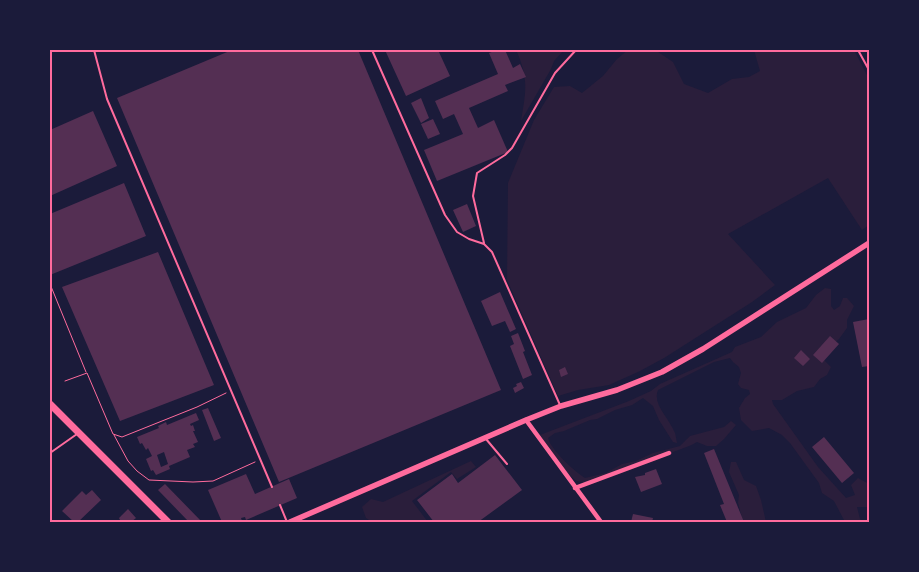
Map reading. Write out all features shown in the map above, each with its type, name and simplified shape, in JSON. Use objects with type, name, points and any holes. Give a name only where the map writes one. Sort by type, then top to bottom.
[{"type":"main road","points":[[288,522],[526,420],[561,406],[639,382],[679,363],[869,243]]},
{"type":"main road","points":[[50,404],[168,522]]},
{"type":"main road","points":[[155,509],[160,522]]},
{"type":"street","points":[[526,420],[601,522]]},
{"type":"street","points":[[576,488],[669,453]]},
{"type":"lane","points":[[94,50],[107,99],[272,486]]},
{"type":"lane","points":[[372,50],[445,215],[456,232],[484,244],[492,252],[561,406]]},
{"type":"lane","points":[[484,244],[473,196],[477,173],[506,155],[512,148],[555,73],[576,50]]},
{"type":"lane","points":[[858,50],[869,70]]},
{"type":"lane","points":[[50,453],[79,433]]},
{"type":"lane","points":[[484,438],[507,464]]},
{"type":"lane","points":[[280,505],[288,522]]},
{"type":"path","points":[[50,284],[113,434],[128,461],[137,471],[149,480],[213,481],[260,459]]},
{"type":"path","points":[[65,381],[87,373]]},
{"type":"path","points":[[113,434],[127,437],[231,390]]},
{"type":"shaded area","points":[[516,50],[564,50],[554,61],[521,121],[525,77]]},
{"type":"shaded area","points":[[628,50],[655,50],[673,62],[684,84],[708,93],[732,79],[749,77],[760,71],[754,50],[854,50],[869,79],[869,225],[862,230],[828,178],[728,234],[775,285],[752,302],[664,358],[640,371],[609,385],[578,390],[558,396],[507,280],[508,183],[534,120],[554,87],[570,86],[582,93],[603,76],[617,59]]},
{"type":"shaded area","points":[[825,288],[831,289],[831,306],[834,310],[840,306],[843,298],[847,298],[854,306],[847,320],[847,328],[839,339],[827,349],[824,360],[831,367],[827,375],[820,379],[814,387],[797,391],[782,400],[772,400],[818,467],[846,498],[855,495],[851,485],[858,478],[869,484],[869,507],[857,507],[860,519],[863,522],[839,522],[844,520],[834,501],[822,493],[819,483],[790,443],[782,435],[769,428],[752,431],[741,420],[739,408],[750,394],[749,390],[741,388],[738,384],[741,373],[739,367],[730,358],[714,362],[658,390],[657,400],[659,406],[675,432],[677,443],[673,442],[659,420],[653,406],[643,398],[632,405],[555,433],[548,438],[558,454],[585,478],[606,473],[622,464],[636,461],[653,453],[680,446],[690,436],[724,427],[731,421],[736,425],[716,446],[707,446],[697,442],[660,458],[585,483],[577,481],[568,473],[540,435],[629,401],[651,391],[660,384],[732,352],[735,347],[761,337],[777,322],[806,308],[816,295]]},
{"type":"shaded area","points":[[471,461],[476,467],[457,479],[451,472],[412,501],[428,522],[372,522],[366,518],[362,507],[371,499],[383,502]]},
{"type":"shaded area","points":[[731,462],[736,462],[744,480],[756,486],[766,522],[743,522],[738,503],[739,495],[729,472]]},
{"type":"building","points":[[232,50],[358,50],[501,390],[279,482],[117,98]]},
{"type":"building","points":[[385,50],[438,50],[450,76],[406,96]]},
{"type":"building","points":[[505,50],[513,68],[520,64],[526,77],[505,85],[508,91],[469,108],[478,128],[494,120],[508,152],[437,181],[424,150],[463,134],[454,114],[443,119],[435,101],[498,74],[489,53]]},
{"type":"building","points":[[421,98],[429,118],[421,123],[411,103]]},
{"type":"building","points":[[93,111],[117,166],[50,196],[50,130]]},
{"type":"building","points":[[433,119],[440,134],[428,139],[421,124]]},
{"type":"building","points":[[124,183],[146,236],[50,275],[50,214]]},
{"type":"building","points":[[467,204],[476,226],[463,232],[453,210]]},
{"type":"building","points":[[158,252],[214,385],[120,421],[62,287]]},
{"type":"building","points":[[500,292],[516,329],[510,332],[505,321],[492,326],[481,301]]},
{"type":"building","points":[[869,319],[869,366],[862,367],[853,322]]},
{"type":"building","points":[[518,333],[532,375],[523,379],[510,346],[514,344],[511,336]]},
{"type":"building","points":[[830,336],[839,344],[822,363],[813,355]]},
{"type":"building","points":[[801,350],[810,359],[803,366],[794,358]]},
{"type":"building","points":[[565,367],[568,374],[561,377],[559,370]]},
{"type":"building","points":[[521,382],[524,388],[515,393],[513,388]]},
{"type":"building","points":[[208,408],[221,438],[214,441],[202,410]]},
{"type":"building","points":[[196,413],[199,420],[190,424],[191,426],[193,425],[195,431],[193,431],[198,442],[193,444],[195,447],[187,450],[190,457],[169,466],[170,469],[156,475],[153,470],[151,471],[146,459],[152,456],[148,448],[146,450],[142,443],[140,444],[137,437],[159,428],[158,426],[166,422],[167,425]],"holes":[[[164,452],[168,464],[161,467],[157,455]]]},
{"type":"building","points":[[824,437],[854,473],[842,483],[812,447]]},
{"type":"building","points":[[714,449],[744,522],[727,522],[720,505],[724,504],[704,453]]},
{"type":"building","points":[[495,455],[522,490],[478,522],[434,522],[417,500],[452,474],[458,483]]},
{"type":"building","points":[[656,469],[662,484],[641,492],[635,477],[645,475],[645,473]]},
{"type":"building","points":[[246,474],[255,494],[289,479],[297,498],[246,520],[245,517],[241,518],[241,522],[222,522],[208,490]]},
{"type":"building","points":[[165,484],[200,522],[189,522],[158,490]]},
{"type":"building","points":[[92,490],[101,500],[78,522],[74,522],[62,511],[82,491],[86,495]]},
{"type":"building","points":[[128,509],[136,518],[131,522],[118,522],[119,518]]},
{"type":"building","points":[[633,514],[653,518],[652,522],[631,522]]}]
